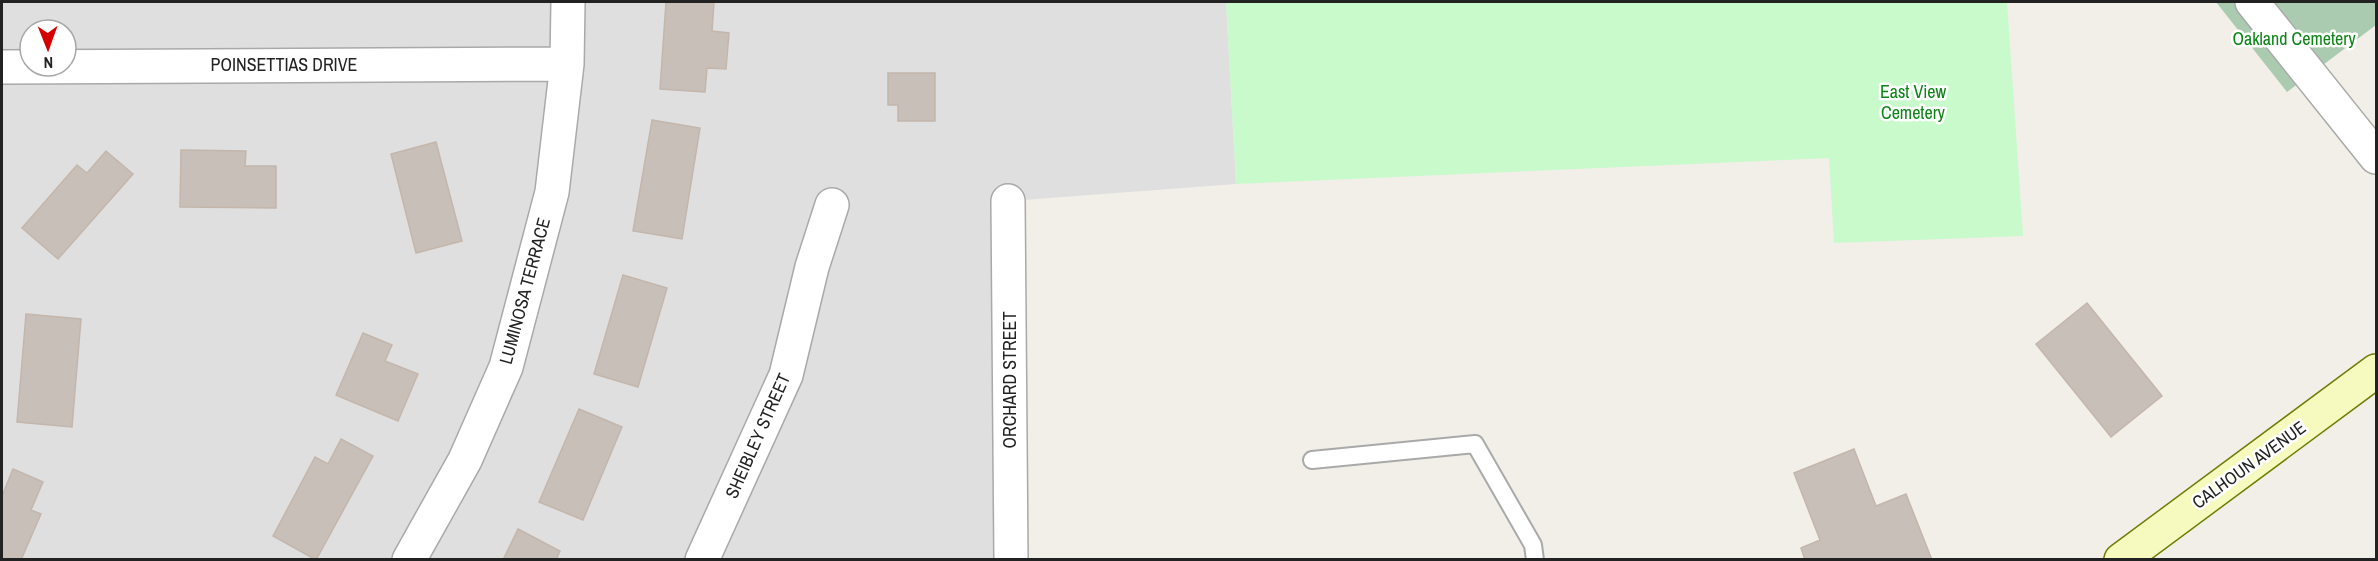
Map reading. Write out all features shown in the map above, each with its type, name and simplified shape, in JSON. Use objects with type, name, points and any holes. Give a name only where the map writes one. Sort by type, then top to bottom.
[{"type":"street","name":"LUMINOSA TERRACE","points":[[409,560],[465,460],[506,367],[552,192],[567,64],[568,2]]},
{"type":"street","points":[[2252,2],[2376,157]]},
{"type":"street","name":"POINSETTIAS DRIVE","points":[[2,67],[567,64]]},
{"type":"street","name":"ORCHARD STREET","points":[[1008,201],[1011,560]]},
{"type":"street","name":"SHEIBLEY STREET","points":[[702,560],[786,375],[812,267],[832,205]]},
{"type":"street","name":"CALHOUN AVENUE","points":[[2121,560],[2376,371]]},
{"type":"lane","points":[[1312,459],[1475,444],[1533,545],[1535,560]]},
{"type":"shaded area","points":[[2,2],[1226,2],[1236,184],[1009,201],[1011,559],[2,559]]},
{"type":"green space","name":"East View Cemetery","points":[[1226,2],[2007,2],[2023,236],[1834,243],[1829,158],[1236,184]]},
{"type":"green space","name":"Oakland Cemetery","points":[[2216,2],[2376,2],[2376,25],[2287,92]]},
{"type":"building","points":[[666,2],[714,2],[712,31],[729,33],[726,69],[707,68],[705,92],[660,89]]},
{"type":"building","points":[[888,73],[935,73],[935,121],[898,121],[898,105],[888,105]]},
{"type":"building","points":[[652,120],[700,128],[682,239],[633,231]]},
{"type":"building","points":[[436,142],[462,241],[416,253],[391,154]]},
{"type":"building","points":[[181,150],[246,151],[245,166],[276,166],[276,208],[180,207]]},
{"type":"building","points":[[106,151],[133,174],[58,259],[22,228],[77,165],[87,173]]},
{"type":"building","points":[[623,275],[667,288],[638,387],[594,374]]},
{"type":"building","points":[[2087,303],[2162,396],[2111,437],[2036,344]]},
{"type":"building","points":[[26,314],[81,319],[72,427],[17,422]]},
{"type":"building","points":[[363,333],[392,345],[385,361],[418,374],[398,421],[336,395]]},
{"type":"building","points":[[579,409],[622,427],[583,520],[539,502]]},
{"type":"building","points":[[341,439],[373,456],[316,560],[273,536],[315,457],[328,464]]},
{"type":"building","points":[[1854,449],[1876,506],[1906,494],[1932,560],[1805,560],[1801,548],[1820,540],[1794,473]]},
{"type":"building","points":[[13,469],[43,482],[31,510],[41,514],[21,560],[2,560],[2,496]]},
{"type":"building","points":[[518,529],[560,551],[556,560],[503,560]]}]
